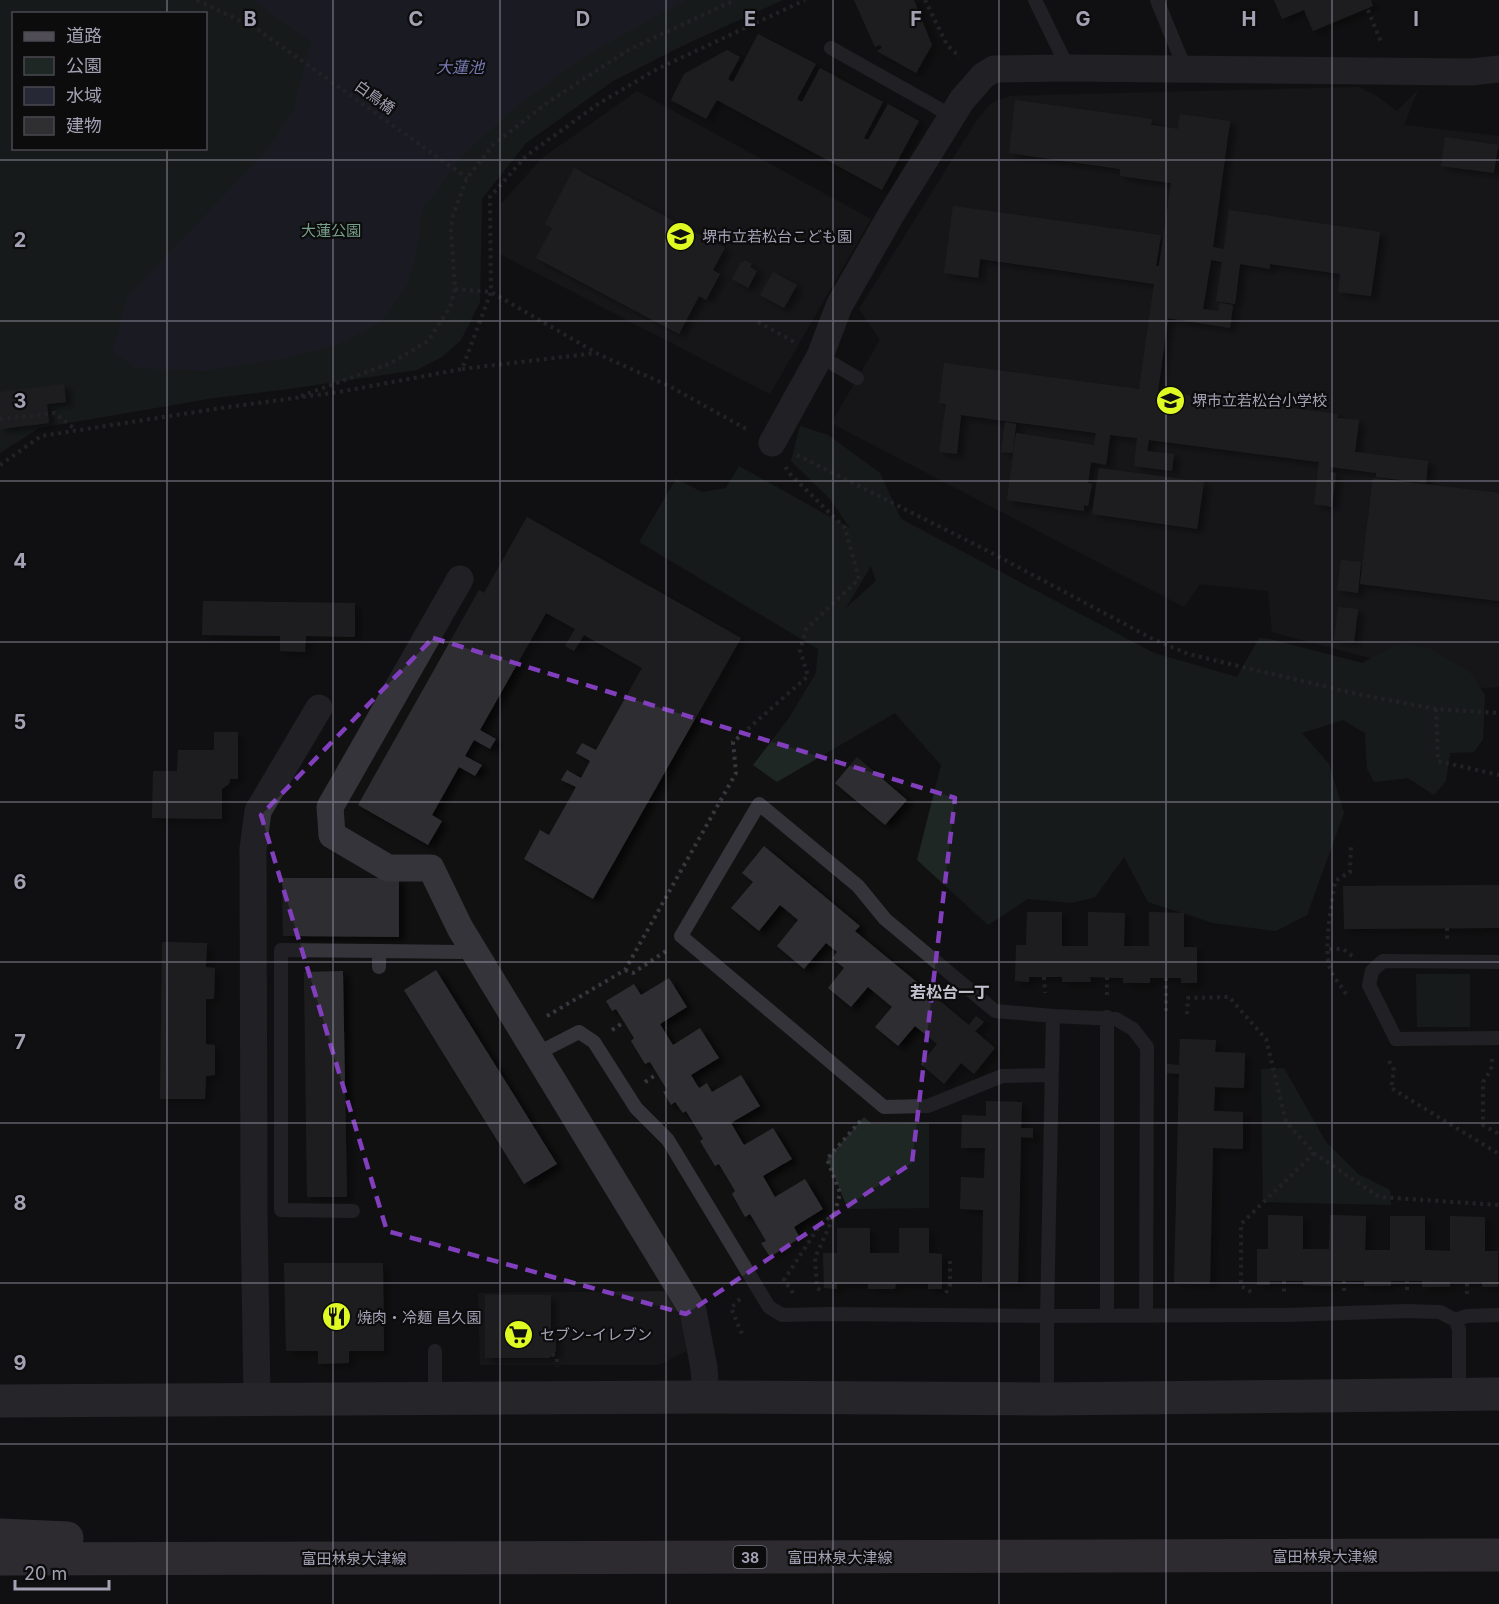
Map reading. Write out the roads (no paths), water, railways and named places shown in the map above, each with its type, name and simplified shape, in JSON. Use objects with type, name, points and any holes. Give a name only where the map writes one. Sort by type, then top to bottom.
[{"type":"main road","points":[[0,1535],[125,1540],[347,1558]]},
{"type":"main road","name":"富田林泉大津線","points":[[0,1559],[1499,1555]]},
{"type":"street","points":[[772,443],[820,356],[839,306],[892,213],[962,100],[983,76],[994,69],[1472,72],[1499,69]]},
{"type":"street","points":[[460,579],[330,807],[332,835],[388,868],[431,868],[460,928],[523,1029],[650,1254],[693,1311],[704,1368],[706,1397]]},
{"type":"street","points":[[257,1400],[244,849],[258,811],[319,708]]},
{"type":"street","points":[[0,1401],[706,1397],[1047,1399],[1499,1394]]},
{"type":"lane","points":[[1035,0],[1068,68]]},
{"type":"lane","points":[[1157,0],[1186,71]]},
{"type":"lane","points":[[831,48],[952,116]]},
{"type":"lane","points":[[820,356],[856,378]]},
{"type":"lane","points":[[1050,1075],[1002,1076],[927,1106],[884,1107],[681,936],[759,804],[858,886],[885,919],[994,1011],[1116,1019],[1133,1029],[1147,1047],[1146,1316]]},
{"type":"lane","points":[[353,1211],[281,1210],[280,950],[461,952],[472,948]]},
{"type":"lane","points":[[379,951],[379,967]]},
{"type":"lane","points":[[1496,1038],[1396,1039],[1369,985],[1372,970],[1383,961],[1499,962]]},
{"type":"lane","points":[[1047,1399],[1050,1075],[1053,1016]]},
{"type":"lane","points":[[1107,1017],[1107,1316]]},
{"type":"lane","points":[[536,1054],[579,1032],[594,1042],[636,1108],[668,1140],[769,1307],[782,1316],[829,1309],[946,1315],[1047,1316],[1440,1312],[1455,1320],[1459,1329],[1459,1394]]},
{"type":"lane","points":[[1455,1320],[1467,1316],[1499,1315]]},
{"type":"lane","points":[[435,1351],[435,1399]]},
{"type":"water","name":"大蓮池","points":[[253,0],[688,0],[582,58],[517,106],[464,154],[422,210],[418,244],[408,284],[380,323],[334,346],[286,358],[203,371],[135,368],[112,351],[128,296],[269,148],[292,113],[311,42]]},
{"type":"place","name":"堺市立若松台こども園","points":[[681,236]]},
{"type":"place","name":"堺市立若松台小学校","points":[[1171,400]]},
{"type":"place","name":"焼肉・冷麺 昌久園","points":[[336,1317]]},
{"type":"place","name":"セブン-イレブン","points":[[519,1334]]},
{"type":"district","name":"若松台一丁","points":[[950,992]]},
{"type":"park label","name":"大蓮公園","points":[[331,230]]}]
